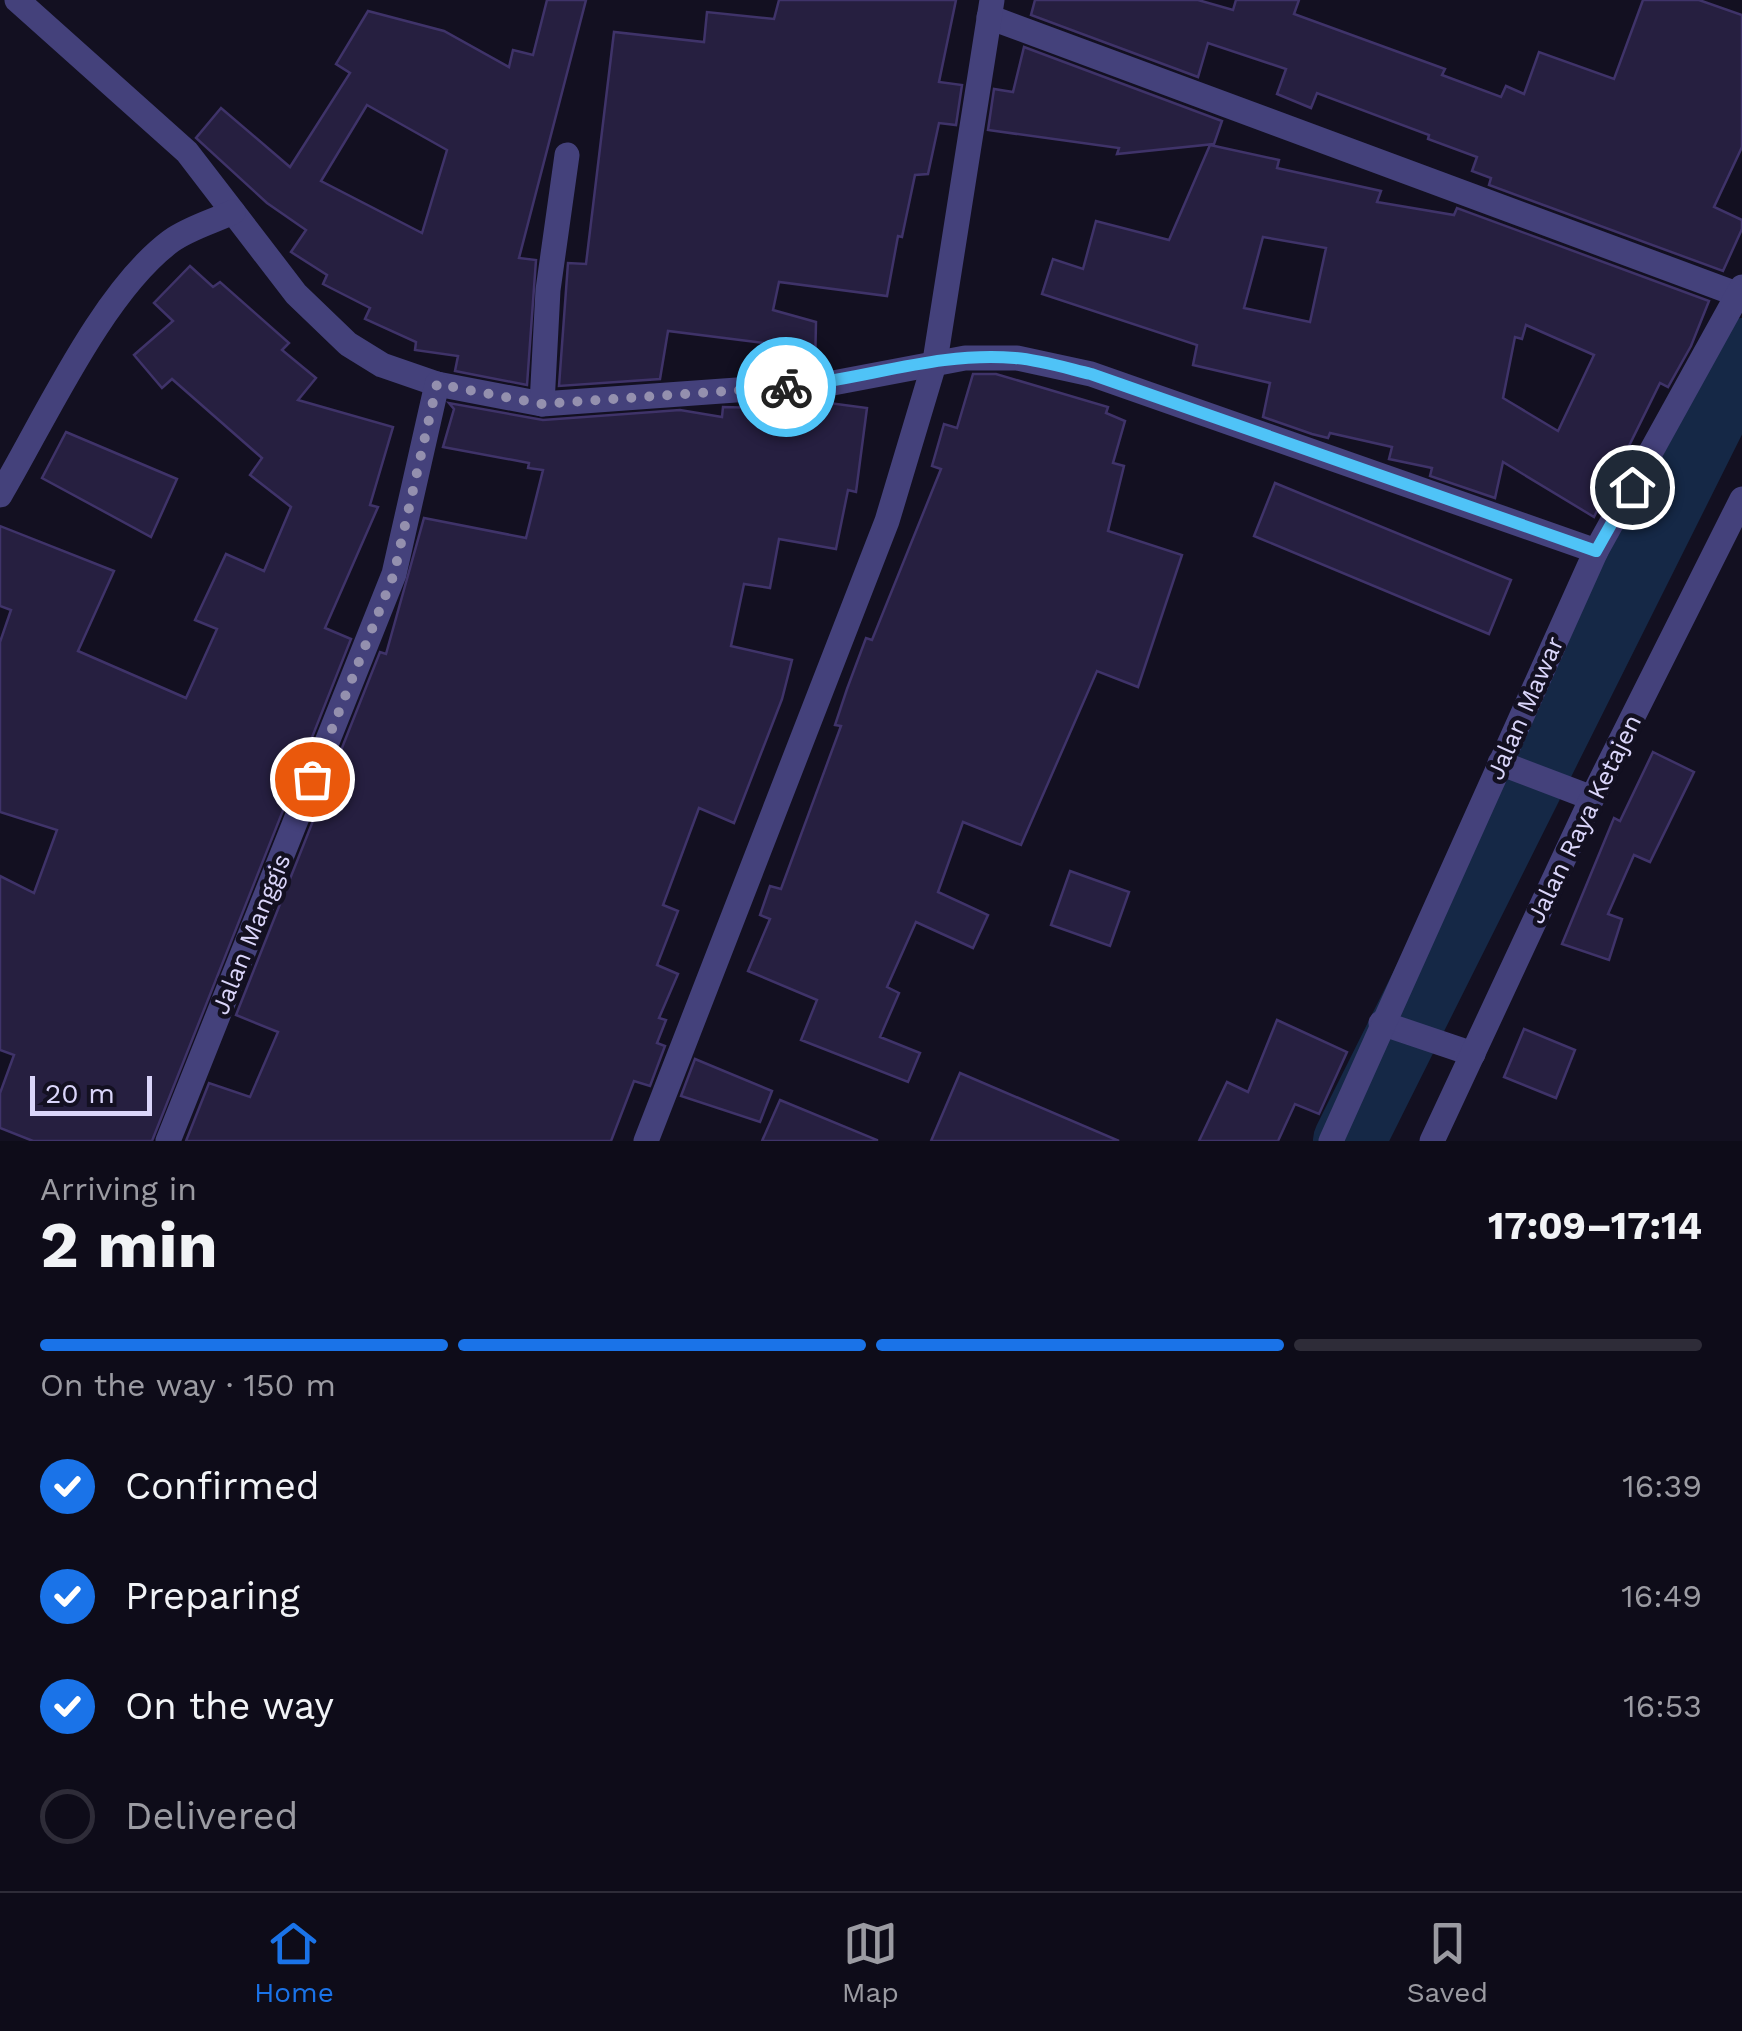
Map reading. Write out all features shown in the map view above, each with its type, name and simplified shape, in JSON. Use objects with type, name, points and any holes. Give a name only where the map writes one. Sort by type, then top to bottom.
[{"type":"street","points":[[17,0],[187,152],[296,294],[348,344],[382,365],[437,384],[542,404],[834,382],[935,361],[1017,358],[1091,374],[1596,551]]},
{"type":"street","points":[[646,1141],[887,521],[935,361],[990,8],[1741,292]]},
{"type":"street","points":[[542,404],[548,290],[567,155]]},
{"type":"street","points":[[0,496],[109,310],[138,272],[172,240],[234,212]]},
{"type":"street","name":"Jalan Mawar","points":[[1331,1141],[1390,1026],[1507,765],[1596,551],[1741,292]]},
{"type":"street","name":"Jalan Manggis","points":[[168,1141],[394,574],[437,384]]},
{"type":"street","name":"Jalan Raya Ketajen","points":[[1432,1141],[1592,798],[1742,499]]},
{"type":"street","points":[[1507,765],[1592,798]]},
{"type":"street","points":[[1390,1026],[1473,1054]]},
{"type":"building","points":[[547,0],[586,0],[519,258],[536,260],[527,385],[455,371],[458,356],[415,350],[416,342],[365,319],[370,308],[323,284],[327,275],[291,252],[306,230],[267,203],[196,138],[221,108],[290,167],[350,73],[336,64],[368,11],[444,31],[509,67],[513,50],[533,55]],"holes":[[[367,105],[447,150],[422,233],[321,181]]]},
{"type":"building","points":[[779,0],[956,0],[939,82],[962,85],[956,125],[939,123],[928,174],[915,175],[887,296],[779,282],[773,310],[816,322],[815,368],[764,372],[764,343],[668,331],[660,379],[559,386],[568,263],[586,264],[614,32],[704,42],[707,12],[774,19]]},
{"type":"building","points":[[1035,0],[1198,0],[1233,10],[1236,0],[1299,0],[1294,14],[1445,69],[1442,75],[1501,97],[1506,86],[1524,94],[1539,52],[1614,79],[1643,0],[1699,0],[1742,15],[1742,147],[1714,207],[1742,220],[1742,229],[1723,271],[1489,185],[1491,178],[1472,171],[1477,157],[1428,139],[1429,135],[1317,93],[1311,108],[1277,94],[1286,69],[1208,43],[1198,77],[1031,15]]},
{"type":"building","points":[[1024,47],[1222,121],[1214,144],[1117,154],[1119,148],[988,130],[994,89],[1013,92]]},
{"type":"building","points":[[1210,145],[1279,160],[1277,168],[1381,191],[1377,202],[1454,215],[1457,208],[1709,301],[1691,346],[1668,387],[1660,383],[1594,517],[1503,462],[1495,498],[1430,476],[1432,468],[1389,459],[1392,447],[1330,433],[1328,438],[1263,417],[1270,383],[1193,365],[1197,345],[1042,294],[1053,259],[1083,269],[1096,221],[1169,240]],"holes":[[[1263,237],[1326,248],[1310,322],[1244,308]],[[1526,325],[1594,355],[1558,431],[1503,398],[1515,337],[1522,339]]]},
{"type":"building","points":[[190,266],[213,287],[220,282],[289,343],[282,350],[316,378],[298,400],[393,427],[370,505],[378,507],[325,628],[351,639],[152,1141],[33,1141],[0,1128],[0,1093],[14,1055],[0,1050],[0,876],[34,893],[57,830],[0,812],[0,642],[11,610],[0,606],[0,526],[114,571],[78,651],[186,698],[217,629],[195,620],[226,554],[264,571],[291,507],[250,475],[262,458],[172,379],[162,388],[134,355],[173,321],[154,303]]},
{"type":"building","points":[[973,374],[996,374],[1108,407],[1106,413],[1125,421],[1113,463],[1124,466],[1108,531],[1182,555],[1138,687],[1097,671],[1021,845],[963,822],[938,892],[988,915],[973,948],[916,922],[887,987],[899,993],[880,1037],[920,1053],[908,1082],[801,1040],[817,1000],[748,971],[770,919],[760,915],[770,886],[781,889],[841,726],[835,725],[866,638],[872,640],[941,469],[932,466],[944,424],[957,428]]},
{"type":"building","points":[[814,401],[867,408],[856,492],[848,490],[836,549],[779,539],[770,588],[744,584],[731,646],[792,660],[782,699],[734,823],[699,808],[663,905],[678,911],[657,965],[678,974],[659,1018],[666,1020],[657,1043],[665,1046],[650,1086],[634,1081],[611,1141],[186,1141],[209,1083],[250,1097],[278,1032],[236,1015],[380,652],[386,654],[424,518],[526,538],[543,470],[528,468],[529,463],[443,447],[454,409],[449,403],[543,420],[680,410],[722,417],[723,407],[763,408],[763,404]]},
{"type":"building","points":[[66,432],[177,479],[151,537],[42,478]]},
{"type":"building","points":[[1275,483],[1511,580],[1489,634],[1254,536]]},
{"type":"building","points":[[1653,752],[1694,772],[1650,862],[1634,855],[1608,914],[1622,919],[1609,960],[1562,944],[1614,818],[1620,821]]},
{"type":"building","points":[[1070,871],[1129,892],[1110,946],[1051,925]]},
{"type":"building","points":[[1277,1020],[1347,1052],[1319,1114],[1295,1104],[1278,1141],[1199,1141],[1227,1082],[1248,1092]]},
{"type":"building","points":[[1524,1029],[1575,1050],[1556,1098],[1504,1077]]},
{"type":"building","points":[[695,1059],[772,1091],[760,1122],[681,1096]]},
{"type":"building","points":[[960,1073],[1119,1141],[931,1141]]},
{"type":"building","points":[[780,1100],[877,1140],[877,1141],[762,1141]]},
{"type":"waterway","points":[[1349,1141],[1742,354]]},
{"type":"way so far","points":[[312,779],[394,574],[437,384],[542,404],[786,387]]},
{"type":"route","points":[[786,387],[834,382],[935,361],[1017,358],[1091,374],[1596,551],[1632,487]]}]
